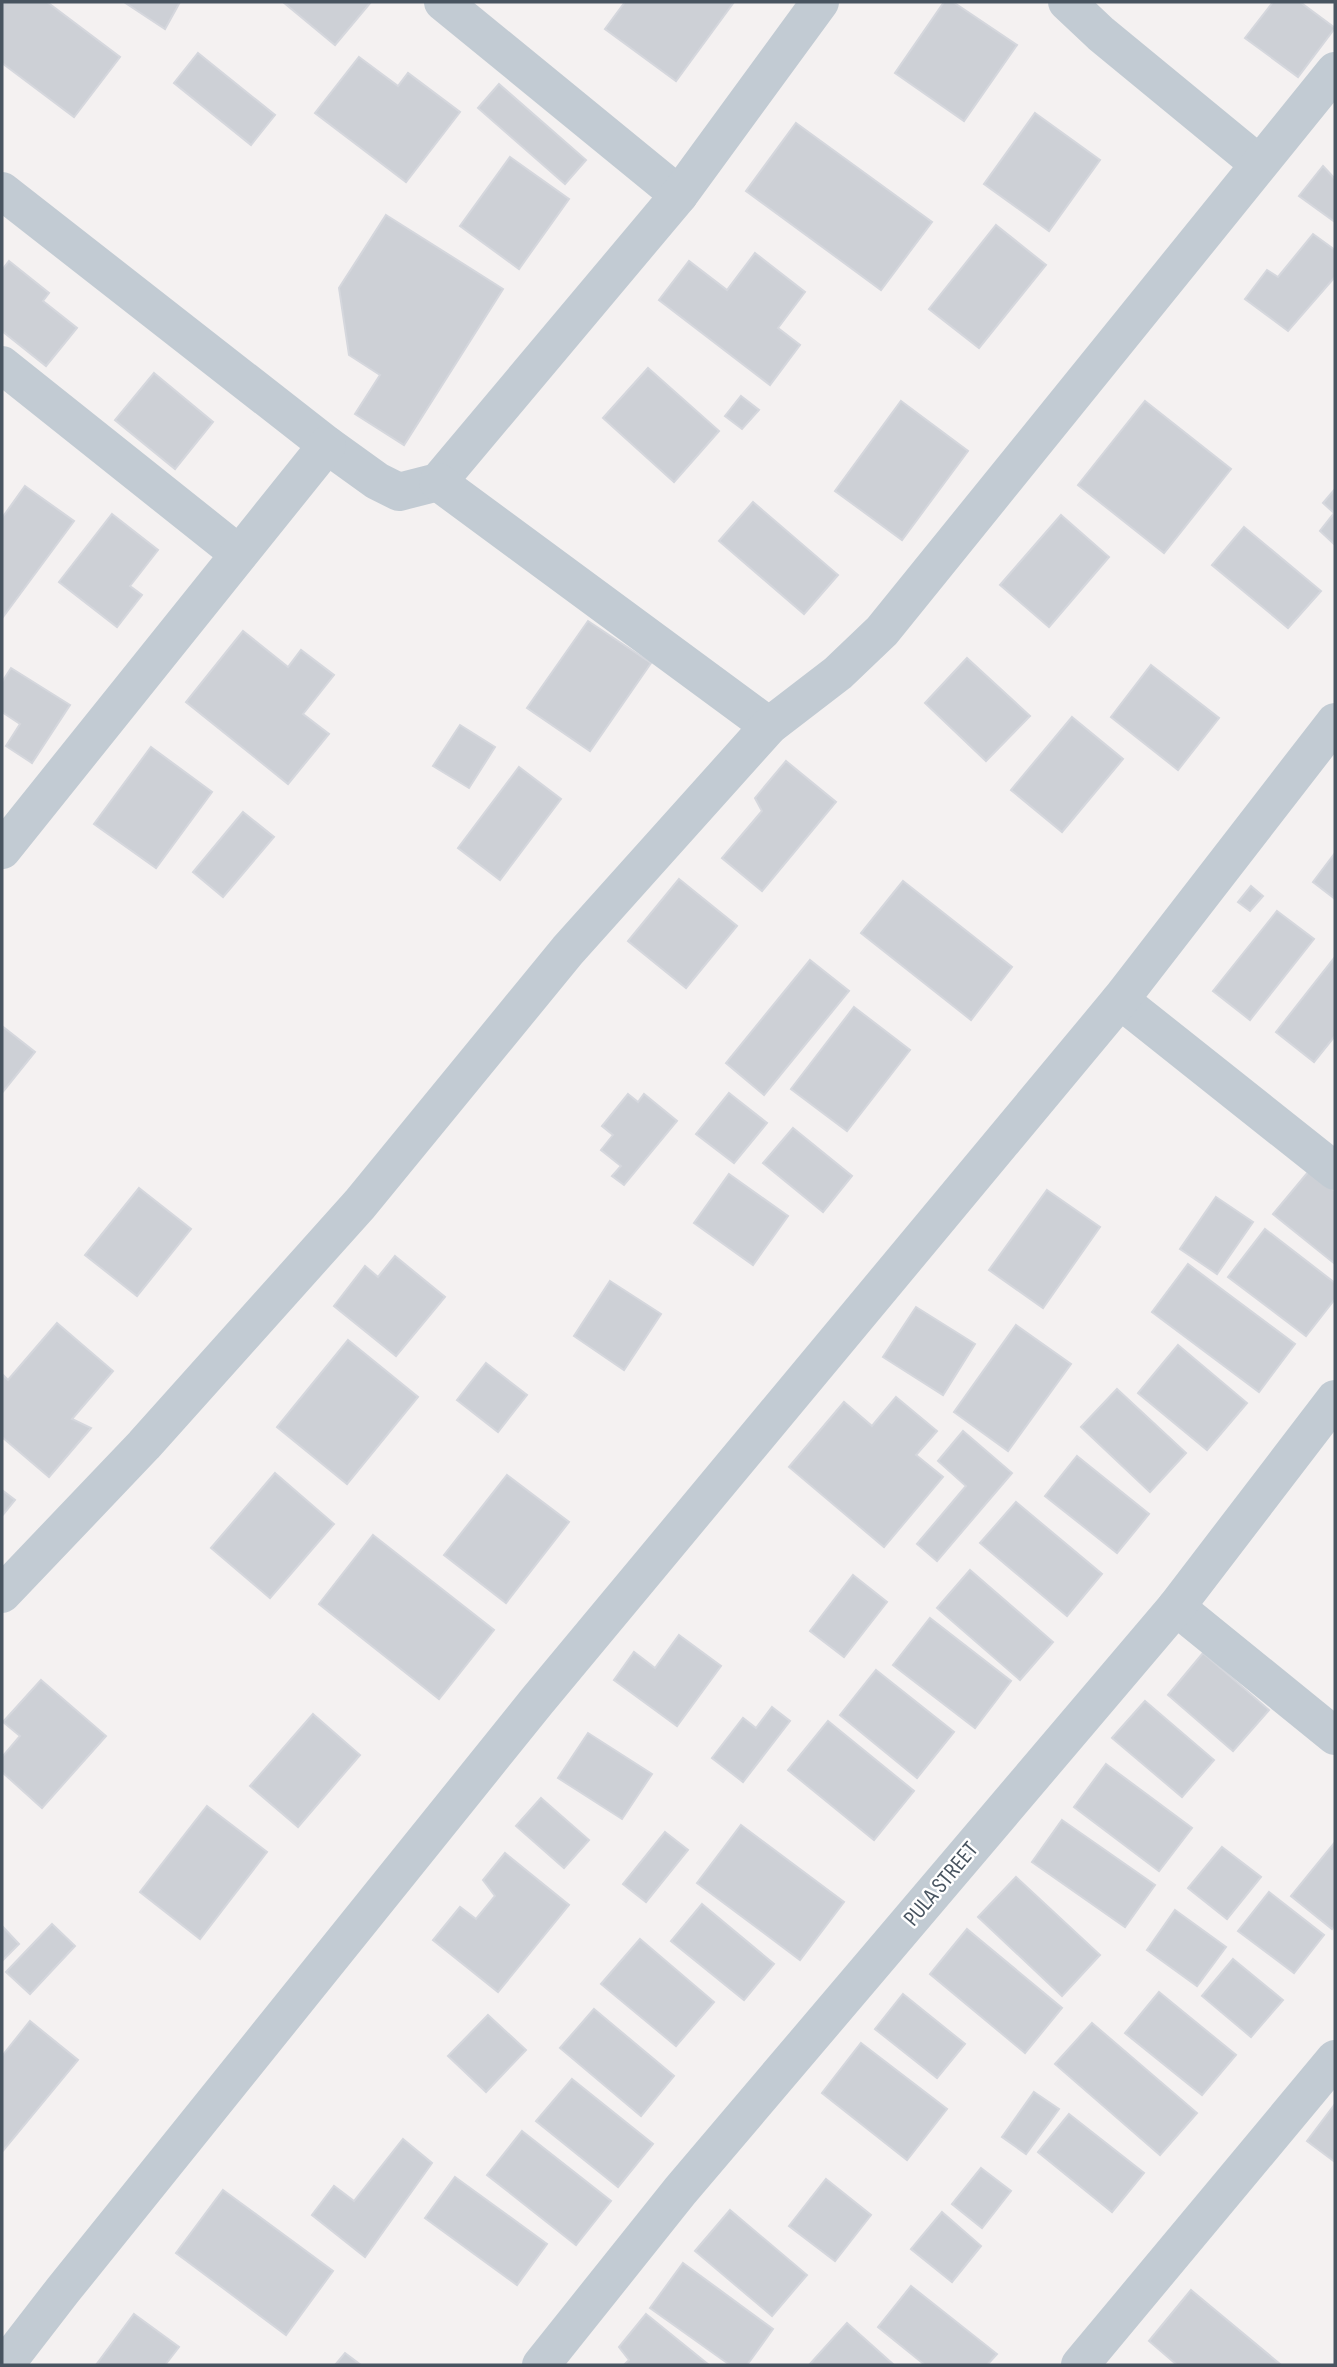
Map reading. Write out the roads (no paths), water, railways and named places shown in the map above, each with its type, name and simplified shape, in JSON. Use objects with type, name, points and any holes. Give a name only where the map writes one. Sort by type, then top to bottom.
[{"type":"street","points":[[443,2],[679,195]]},
{"type":"street","points":[[2,191],[327,445],[377,481],[399,492],[438,482],[679,195],[820,2]]},
{"type":"street","points":[[1067,2],[1101,34],[1259,164]]},
{"type":"street","points":[[2,1594],[144,1445],[360,1204],[568,950],[769,726],[838,673],[882,631],[1335,71]]},
{"type":"street","points":[[2,365],[239,554]]},
{"type":"street","points":[[2,850],[327,445]]},
{"type":"street","points":[[438,482],[769,726]]},
{"type":"street","points":[[5,2365],[537,1701],[1120,1000],[1335,722]]},
{"type":"street","points":[[1120,1000],[1335,1171]]},
{"type":"street","name":"PULA STREET","points":[[541,2365],[680,2191],[1176,1607],[1335,1399]]},
{"type":"street","points":[[1176,1607],[1335,1736]]},
{"type":"street","points":[[1080,2365],[1335,2059]]}]
